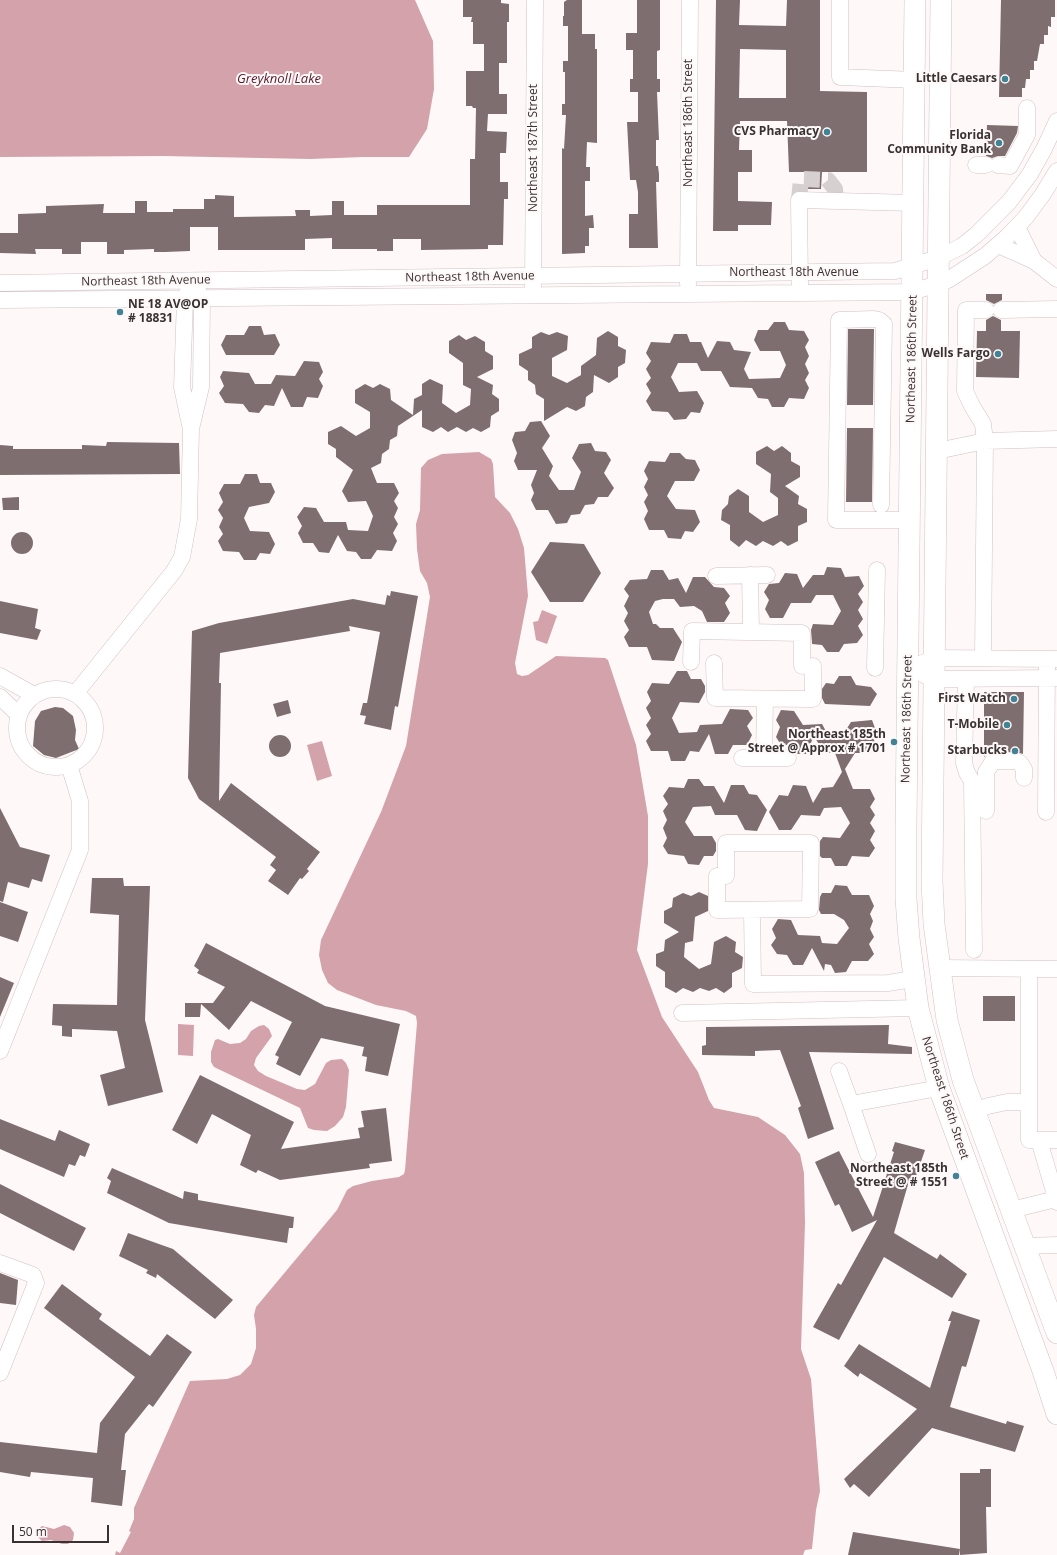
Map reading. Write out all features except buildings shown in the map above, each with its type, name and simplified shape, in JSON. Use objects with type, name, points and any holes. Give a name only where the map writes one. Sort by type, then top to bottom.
[{"type":"main road","name":"Northeast 186th Street","points":[[915,0],[906,864],[909,938],[913,979],[918,1008],[939,1088],[1057,1414]]},
{"type":"main road","name":"Northeast 186th Street","points":[[941,0],[936,658],[932,881],[934,924],[947,1020],[957,1059],[974,1111],[1057,1333]]},
{"type":"main road","points":[[909,938],[925,961],[939,968]]},
{"type":"main road","points":[[913,979],[930,995],[947,1020]]},
{"type":"main road","points":[[1000,1255],[1024,1246]]},
{"type":"street","name":"Northeast 187th Street","points":[[533,296],[535,0]]},
{"type":"street","name":"Northeast 186th Street","points":[[688,295],[690,0]]},
{"type":"street","points":[[840,0],[840,77],[915,80]]},
{"type":"street","points":[[987,165],[1010,166],[1027,135],[1027,108]]},
{"type":"street","name":"Northeast 18th Avenue","points":[[0,283],[878,273],[895,271],[938,258],[962,246],[976,235],[1009,202],[1030,174],[1057,121]]},
{"type":"street","name":"Northeast 18th Avenue","points":[[0,300],[913,292],[938,285],[959,275],[998,245],[1017,227],[1043,194],[1057,171]]},
{"type":"street","points":[[800,294],[798,200],[914,203]]},
{"type":"street","points":[[1017,227],[1034,261]]},
{"type":"street","points":[[998,245],[1034,261],[1057,279]]},
{"type":"street","points":[[337,279],[338,297]]},
{"type":"street","points":[[75,694],[174,571],[182,557],[189,519],[191,430],[201,387],[202,299],[193,280]]},
{"type":"street","points":[[191,430],[182,387],[185,299],[193,280]]},
{"type":"street","points":[[838,293],[839,320],[836,520],[909,520]]},
{"type":"street","points":[[983,658],[985,441],[983,424],[965,390],[966,310],[1057,309]]},
{"type":"street","points":[[839,320],[874,319],[884,324],[881,505]]},
{"type":"street","points":[[937,451],[985,441],[1057,439]]},
{"type":"street","points":[[875,668],[877,570]]},
{"type":"street","points":[[750,575],[751,632]]},
{"type":"street","points":[[716,576],[767,575]]},
{"type":"street","points":[[691,662],[692,630],[802,633],[813,699],[715,698],[714,663]]},
{"type":"street","points":[[908,669],[936,658],[1052,659],[1046,812]]},
{"type":"street","points":[[908,669],[935,679],[1052,678]]},
{"type":"street","points":[[0,676],[34,695]]},
{"type":"street","points":[[966,679],[964,763],[967,773],[972,781],[979,811]]},
{"type":"street","points":[[58,689],[75,694],[89,706],[94,718],[95,730],[92,743],[85,755],[74,763],[62,767],[48,767],[35,762],[25,752],[19,740],[17,727],[19,715],[25,704],[34,695],[46,690],[58,689]]},
{"type":"street","points":[[0,697],[19,715]]},
{"type":"street","points":[[764,758],[765,699]]},
{"type":"street","points":[[742,758],[788,758]]},
{"type":"street","points":[[974,950],[979,811],[986,772],[993,761],[1016,761],[1020,763],[1024,769],[1024,778]]},
{"type":"street","points":[[0,1052],[80,850],[80,801],[68,765]]},
{"type":"street","points":[[726,843],[811,843],[810,909],[752,910],[717,910],[726,843]]},
{"type":"street","points":[[752,910],[753,984],[888,983],[913,979]]},
{"type":"street","points":[[939,968],[1057,969]]},
{"type":"street","points":[[1029,968],[1029,1140],[1057,1140]]},
{"type":"street","points":[[682,1013],[918,1008]]},
{"type":"street","points":[[839,1071],[868,1154]]},
{"type":"street","points":[[851,1104],[939,1088]]},
{"type":"street","points":[[974,1111],[1007,1102],[1020,1102],[1029,1105]]},
{"type":"street","points":[[1011,1210],[1057,1200],[1039,1140]]},
{"type":"street","points":[[1024,1246],[1057,1245]]},
{"type":"street","points":[[0,1263],[33,1275],[36,1283],[0,1373]]},
{"type":"water","name":"Greyknoll Lake","points":[[0,0],[415,0],[433,41],[434,89],[427,129],[409,157],[310,159],[163,156],[0,157]]},
{"type":"water","points":[[479,452],[491,459],[493,464],[495,497],[510,513],[518,529],[524,548],[528,596],[515,663],[517,674],[522,676],[528,675],[556,656],[605,658],[608,660],[636,745],[648,816],[648,864],[637,950],[662,1017],[698,1072],[709,1100],[714,1108],[758,1117],[785,1135],[800,1154],[804,1173],[805,1223],[801,1349],[811,1379],[820,1491],[816,1510],[812,1549],[805,1550],[803,1555],[115,1555],[116,1551],[120,1553],[131,1532],[129,1531],[134,1519],[134,1508],[190,1381],[227,1379],[240,1375],[251,1364],[256,1348],[254,1315],[256,1307],[337,1210],[347,1190],[353,1186],[372,1181],[399,1177],[404,1174],[417,1023],[416,1016],[406,1011],[376,1005],[337,990],[328,983],[322,970],[319,955],[321,940],[381,812],[406,746],[430,597],[427,583],[420,571],[417,549],[416,524],[420,510],[421,468],[428,460],[442,454]]},
{"type":"water","points":[[542,610],[557,616],[547,644],[536,640],[533,622],[538,621]]},
{"type":"water","points":[[322,741],[332,776],[317,781],[307,745]]},
{"type":"water","points":[[178,1024],[194,1025],[193,1056],[178,1055]]},
{"type":"water","points":[[264,1025],[269,1029],[272,1036],[256,1058],[254,1065],[258,1071],[266,1076],[297,1089],[305,1090],[315,1084],[326,1063],[331,1060],[342,1059],[346,1063],[349,1070],[346,1107],[343,1117],[335,1126],[327,1131],[308,1128],[300,1108],[214,1067],[211,1062],[211,1052],[215,1040],[218,1039],[230,1044],[240,1043],[246,1039],[251,1031]]},
{"type":"water","points":[[64,1525],[70,1527],[74,1533],[73,1540],[68,1544],[62,1544],[51,1540],[42,1541],[37,1536],[38,1529],[42,1526],[54,1529]]},
{"type":"tunnel","points":[[799,200],[801,179],[828,180],[835,189],[836,201]]},
{"type":"place","name":"Little Caesars","points":[[1005,79]]},
{"type":"place","name":"CVS Pharmacy","points":[[827,132]]},
{"type":"place","name":"Florida Community Bank","points":[[999,143]]},
{"type":"place","name":"NE 18 AV@OP # 18831","points":[[120,312]]},
{"type":"place","name":"Wells Fargo","points":[[998,354]]},
{"type":"place","name":"First Watch","points":[[1014,699]]},
{"type":"place","name":"T-Mobile","points":[[1007,725]]},
{"type":"place","name":"Northeast 185th Street @ Approx # 1701","points":[[894,742]]},
{"type":"place","name":"Starbucks","points":[[1015,751]]},
{"type":"place","name":"Northeast 185th Street @ # 1551","points":[[956,1176]]}]
